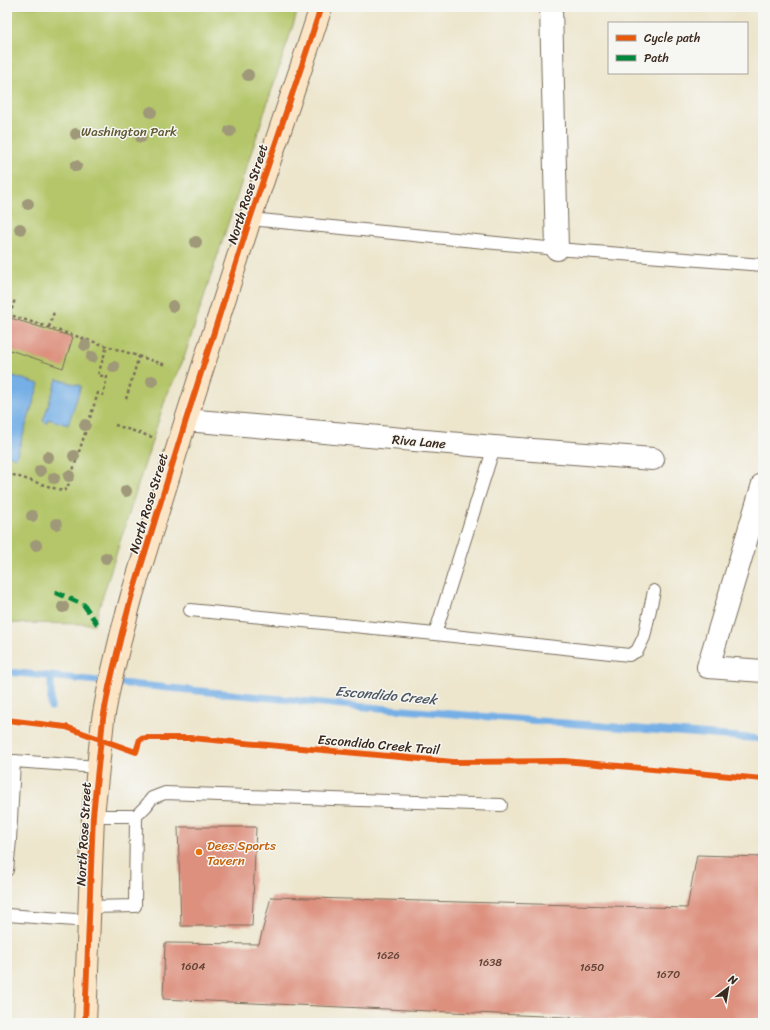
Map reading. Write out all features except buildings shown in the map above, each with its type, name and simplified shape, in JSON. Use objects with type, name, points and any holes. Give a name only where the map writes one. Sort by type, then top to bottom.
[{"type":"street","name":"North Rose Street","points":[[85,1023],[93,816],[103,719],[120,639],[132,595],[186,420],[250,219],[321,7]]},
{"type":"street","points":[[550,7],[557,249]]},
{"type":"street","name":"Riva Lane","points":[[186,420],[494,447],[653,459]]},
{"type":"street","points":[[763,484],[708,667],[763,671]]},
{"type":"lane","points":[[250,219],[557,249],[763,266]]},
{"type":"lane","points":[[435,634],[494,447]]},
{"type":"lane","points":[[190,610],[629,655],[637,651],[644,636],[654,592]]},
{"type":"lane","points":[[7,870],[10,840],[10,760],[98,767]]},
{"type":"lane","points":[[7,915],[90,914],[135,906],[136,816],[152,798],[165,793],[501,805]]},
{"type":"lane","points":[[93,816],[136,816]]},
{"type":"path","points":[[15,299],[9,314],[166,365]]},
{"type":"path","points":[[49,327],[54,312]]},
{"type":"path","points":[[7,473],[63,491],[67,489],[98,393],[103,395],[107,377],[98,375],[107,346]]},
{"type":"path","points":[[126,399],[139,356]]},
{"type":"path","points":[[115,425],[155,438]]},
{"type":"green space","name":"Washington Park","points":[[7,7],[299,7],[183,361],[166,397],[94,624],[7,623]]},
{"type":"water","points":[[7,374],[39,384],[16,458],[7,455]]},
{"type":"water","points":[[57,379],[81,386],[68,425],[48,419],[47,423],[43,421]]},
{"type":"waterway","name":"Escondido Creek","points":[[7,672],[342,705],[763,739]]},
{"type":"waterway","points":[[51,676],[51,707]]},
{"type":"marked path","points":[[55,592],[84,605],[98,625]]},
{"type":"cycle path","points":[[85,1023],[93,816],[103,719],[109,687],[132,595],[186,420],[250,219],[321,7]]},
{"type":"cycle path","name":"Escondido Creek Trail","points":[[7,720],[66,727],[136,752],[140,739],[191,738],[454,762],[564,761],[763,779]]},
{"type":"place","name":"Dees Sports Tavern","points":[[199,852]]}]
